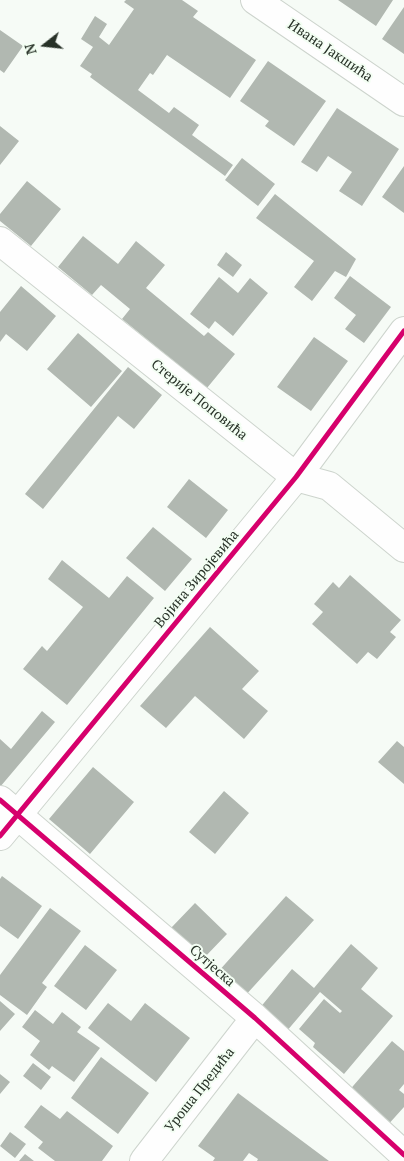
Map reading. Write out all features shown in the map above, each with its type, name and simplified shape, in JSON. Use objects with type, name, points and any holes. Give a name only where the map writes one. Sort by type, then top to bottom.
[{"type":"street","name":"Ивана Јакшића","points":[[256,0],[404,102]]},
{"type":"street","name":"Стерије Поповића","points":[[0,241],[296,477],[330,486],[404,548]]},
{"type":"street","name":"Војина Зиројевића","points":[[0,836],[9,807],[296,477],[404,331]]},
{"type":"street","name":"Сутјеска","points":[[9,807],[255,1018],[404,1155]]},
{"type":"street","name":"Уроша Предића","points":[[144,1161],[255,1018]]},
{"type":"building","points":[[126,0],[182,0],[198,11],[193,17],[256,60],[230,98],[167,55],[153,75],[150,73],[138,90],[169,113],[174,107],[199,125],[192,135],[233,165],[225,176],[90,77],[92,74],[80,66],[93,47],[81,39],[95,16],[107,24],[99,37],[109,45],[134,9],[124,2]]},
{"type":"building","points":[[338,0],[393,0],[376,26]]},
{"type":"building","points":[[404,7],[404,54],[382,39]]},
{"type":"building","points":[[0,30],[23,46],[4,73],[0,70]]},
{"type":"building","points":[[268,61],[326,101],[294,146],[265,126],[269,121],[240,101]]},
{"type":"building","points":[[337,108],[399,149],[362,206],[339,191],[352,172],[328,156],[317,172],[301,162]]},
{"type":"building","points":[[0,126],[19,141],[0,165]]},
{"type":"building","points":[[242,158],[275,184],[258,206],[225,180]]},
{"type":"building","points":[[404,166],[404,213],[382,197]]},
{"type":"building","points":[[27,181],[61,209],[31,246],[0,221],[0,214]]},
{"type":"building","points":[[275,194],[356,259],[346,277],[335,271],[312,301],[294,287],[314,261],[256,218]]},
{"type":"building","points":[[83,236],[118,264],[136,241],[165,265],[146,288],[204,336],[208,332],[235,354],[207,388],[122,319],[130,309],[101,285],[92,295],[58,267]]},
{"type":"building","points":[[226,252],[242,265],[233,277],[217,265]]},
{"type":"building","points":[[350,276],[391,307],[364,343],[345,329],[356,315],[334,298]]},
{"type":"building","points":[[219,277],[238,293],[250,278],[268,293],[233,336],[215,321],[209,329],[190,314]]},
{"type":"building","points":[[21,286],[56,316],[27,351],[6,334],[0,342],[0,312]]},
{"type":"building","points":[[78,333],[122,371],[91,407],[47,369]]},
{"type":"building","points":[[314,337],[348,361],[311,411],[277,387]]},
{"type":"building","points":[[128,367],[162,395],[134,429],[118,416],[43,509],[25,494]]},
{"type":"building","points":[[189,479],[228,510],[206,538],[167,507]]},
{"type":"building","points":[[153,527],[192,559],[165,591],[126,558]]},
{"type":"building","points":[[62,560],[109,598],[127,576],[154,598],[67,705],[23,669],[42,646],[47,651],[83,607],[48,579]]},
{"type":"building","points":[[350,575],[401,620],[390,632],[396,637],[377,659],[368,652],[357,664],[312,624],[323,612],[314,604],[333,582],[339,588]]},
{"type":"building","points":[[210,627],[259,671],[242,689],[268,711],[244,739],[195,696],[166,728],[140,706]]},
{"type":"building","points":[[42,711],[55,722],[0,787],[0,739],[11,749]]},
{"type":"building","points":[[397,741],[404,747],[404,784],[378,762]]},
{"type":"building","points":[[93,767],[134,802],[90,854],[49,819]]},
{"type":"building","points":[[224,791],[249,813],[215,854],[189,832]]},
{"type":"building","points":[[2,876],[42,906],[18,939],[0,926],[0,879]]},
{"type":"building","points":[[286,896],[314,920],[244,997],[217,973]]},
{"type":"building","points":[[195,903],[227,934],[203,959],[171,928]]},
{"type":"building","points":[[50,908],[81,931],[42,983],[47,987],[27,1015],[0,995],[0,975]]},
{"type":"building","points":[[351,944],[378,968],[361,989],[393,1016],[344,1074],[313,1047],[315,1043],[299,1029],[324,999],[340,1013],[342,1011],[320,992],[286,1032],[259,1009],[292,969],[314,988]]},
{"type":"building","points":[[85,945],[117,970],[86,1010],[54,986]]},
{"type":"building","points":[[0,1001],[15,1014],[0,1031]]},
{"type":"building","points":[[108,1003],[131,1021],[145,1003],[190,1038],[156,1082],[88,1028]]},
{"type":"building","points":[[35,1010],[53,1024],[62,1012],[81,1027],[77,1032],[100,1048],[74,1082],[52,1066],[49,1070],[30,1055],[40,1041],[22,1027]]},
{"type":"building","points":[[392,1041],[404,1051],[404,1084],[399,1090],[404,1094],[404,1107],[386,1127],[347,1093]]},
{"type":"building","points":[[101,1057],[149,1093],[118,1134],[71,1098]]},
{"type":"building","points":[[33,1063],[51,1077],[41,1090],[23,1076]]},
{"type":"building","points":[[0,1074],[10,1082],[0,1094]]},
{"type":"building","points":[[238,1093],[329,1161],[257,1161],[258,1159],[249,1153],[243,1161],[213,1161],[215,1158],[198,1146]]},
{"type":"building","points":[[41,1105],[60,1119],[67,1111],[113,1146],[102,1161],[55,1161],[38,1148],[43,1142],[24,1127]]},
{"type":"building","points":[[10,1132],[26,1144],[15,1158],[0,1146]]},
{"type":"building","points":[[25,1154],[34,1161],[19,1161]]},
{"type":"cycle path","points":[[0,836],[296,477],[404,331]]},
{"type":"cycle path","points":[[0,800],[255,1018],[404,1155]]}]
